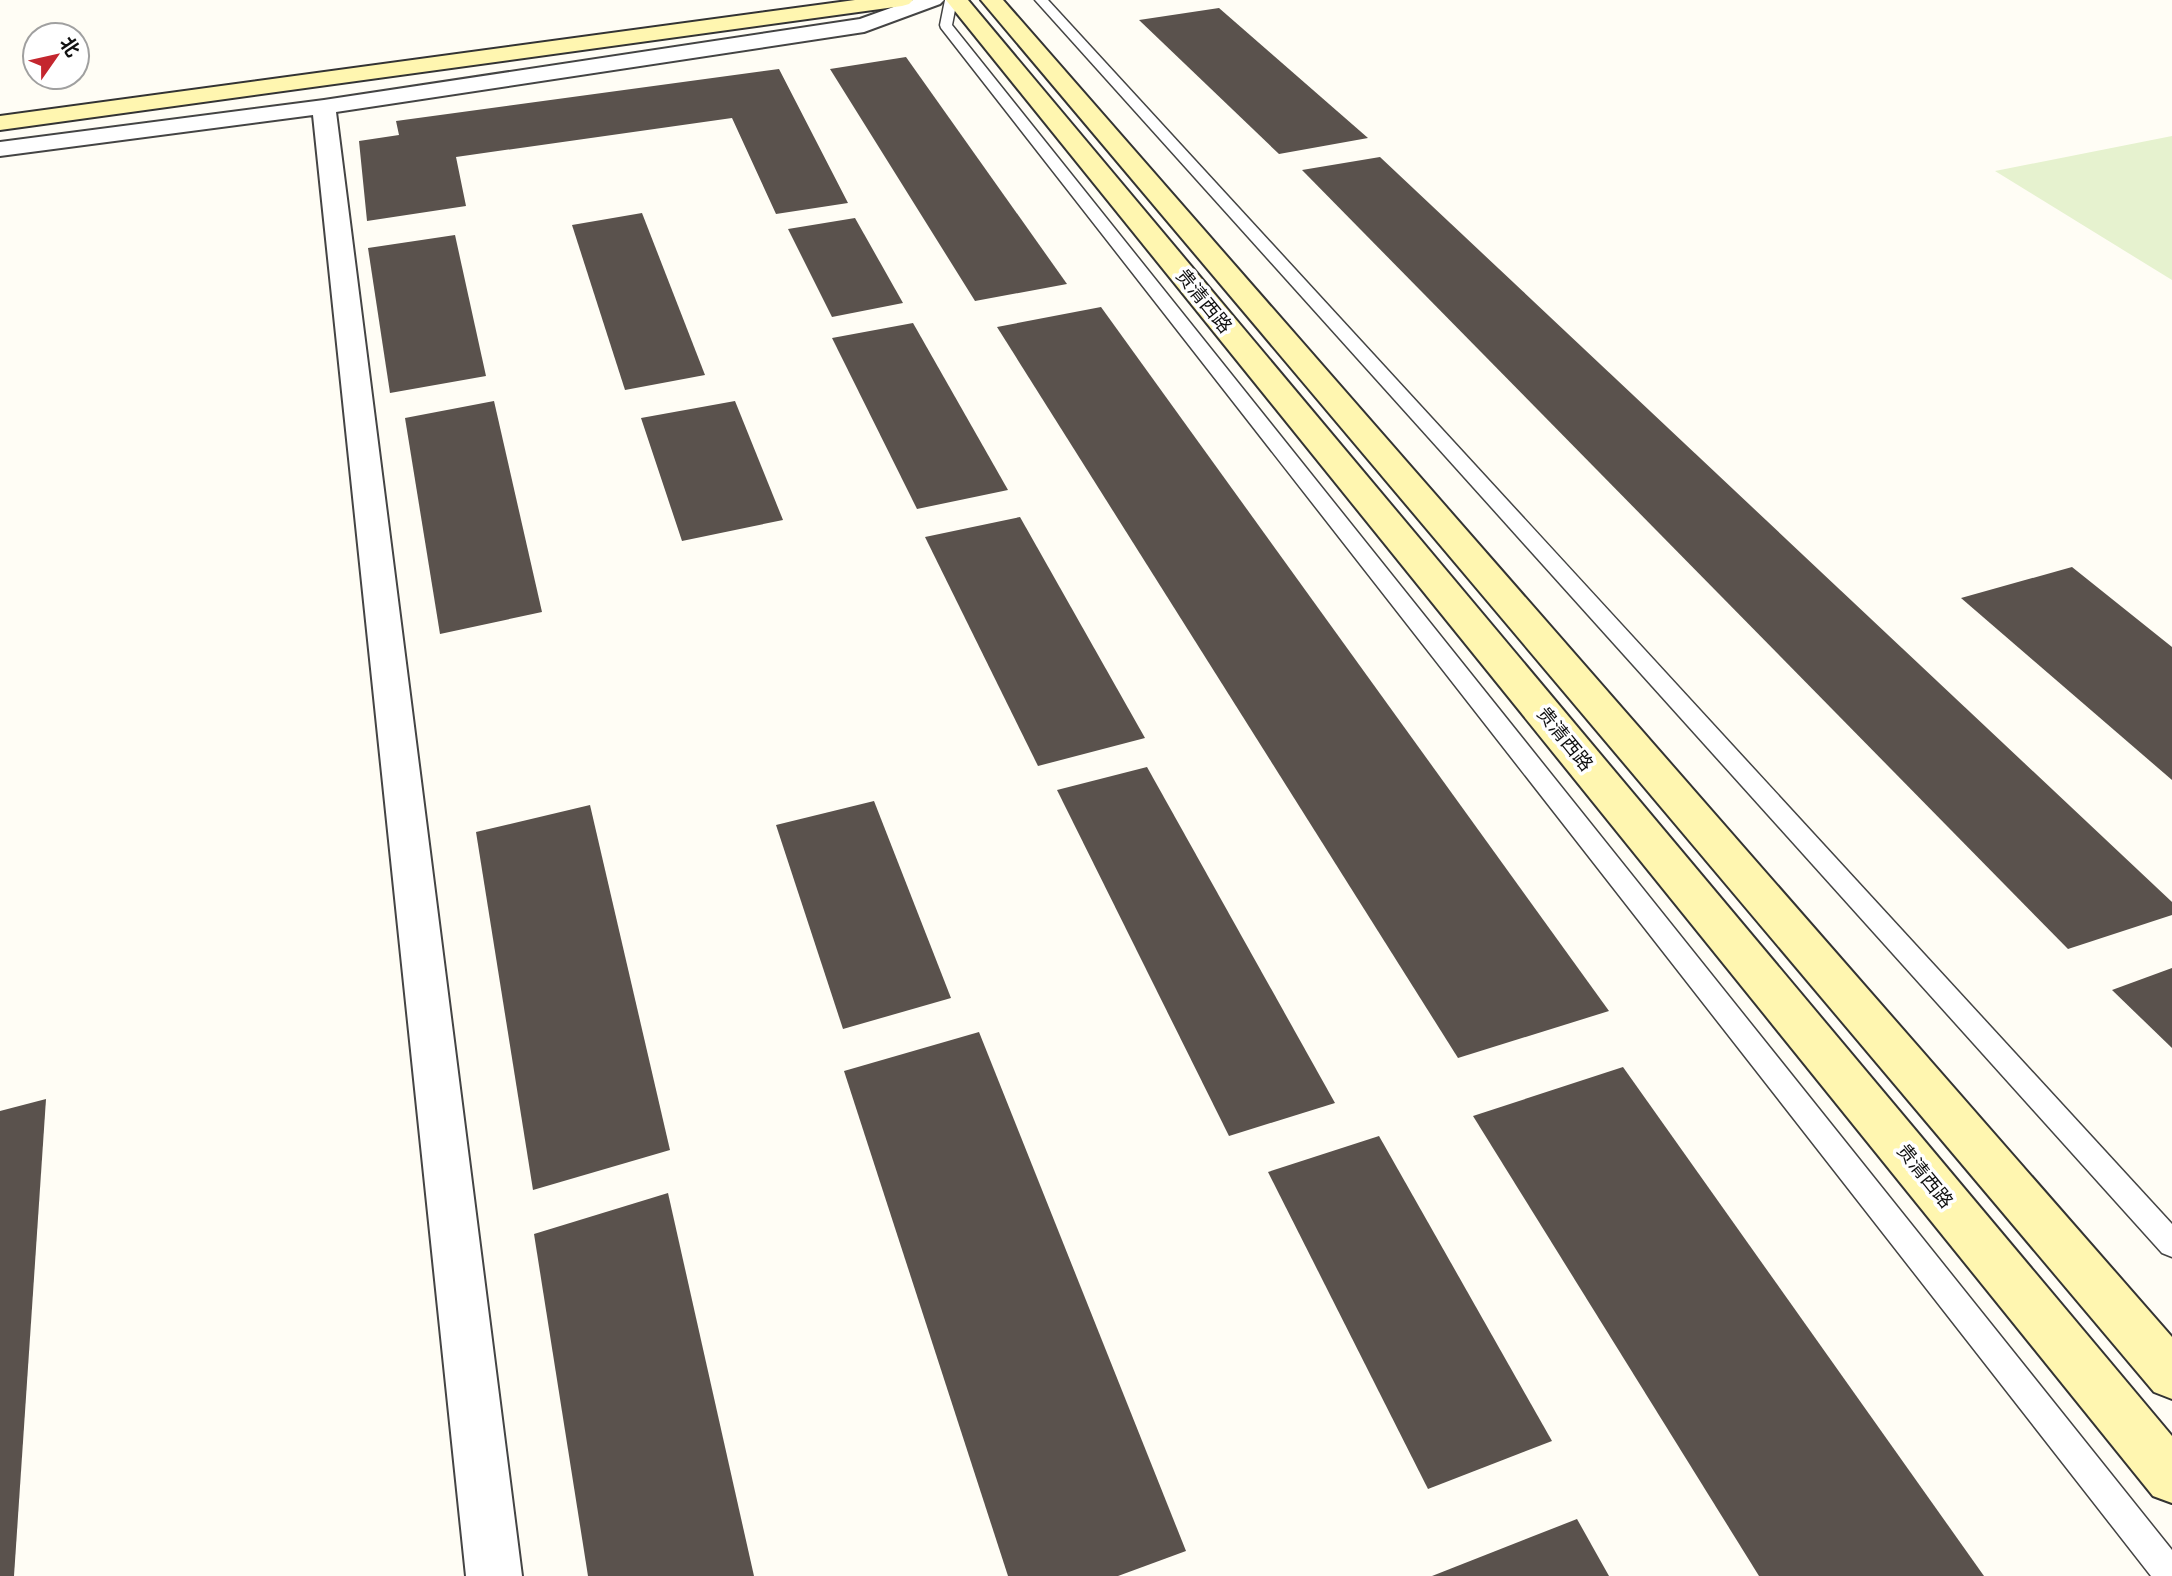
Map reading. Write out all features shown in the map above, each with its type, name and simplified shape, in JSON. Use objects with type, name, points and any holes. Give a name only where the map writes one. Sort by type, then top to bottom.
[{"type":"main road","points":[[0,112],[839,0]]},
{"type":"main road","points":[[0,122],[902,0]]},
{"type":"main road","name":"贵清西路","points":[[957,0],[2172,1477]]},
{"type":"main road","name":"贵清西路","points":[[992,0],[2172,1375]]},
{"type":"street","points":[[0,149],[324,107],[864,25],[933,0]]},
{"type":"street","points":[[324,107],[494,1576]]},
{"type":"lane","points":[[951,0],[946,25],[2172,1576]]},
{"type":"lane","points":[[1041,0],[2172,1244]]},
{"type":"green space","points":[[2172,136],[2172,280],[1995,171]]},
{"type":"building","points":[[1219,8],[1368,138],[1279,154],[1139,20]]},
{"type":"building","points":[[906,57],[1067,284],[975,301],[830,69]]},
{"type":"building","points":[[779,69],[848,203],[776,214],[732,118],[456,157],[466,206],[367,221],[359,141],[399,135],[396,121]]},
{"type":"building","points":[[1380,157],[2172,902],[2172,915],[2068,949],[1302,170]]},
{"type":"building","points":[[642,213],[705,375],[625,390],[572,225]]},
{"type":"building","points":[[855,218],[903,303],[832,317],[788,229]]},
{"type":"building","points":[[455,235],[486,376],[390,393],[368,248]]},
{"type":"building","points":[[1101,307],[1609,1011],[1458,1058],[997,327]]},
{"type":"building","points":[[913,323],[1008,490],[917,509],[832,338]]},
{"type":"building","points":[[494,401],[542,612],[440,634],[405,418]]},
{"type":"building","points":[[735,401],[783,520],[682,541],[641,418]]},
{"type":"building","points":[[1020,517],[1145,738],[1038,766],[925,537]]},
{"type":"building","points":[[2072,567],[2172,647],[2172,780],[1961,598]]},
{"type":"building","points":[[1147,767],[1335,1103],[1229,1136],[1057,790]]},
{"type":"building","points":[[874,801],[951,998],[843,1029],[776,825]]},
{"type":"building","points":[[590,805],[670,1150],[533,1190],[476,832]]},
{"type":"building","points":[[2172,968],[2172,1048],[2112,990]]},
{"type":"building","points":[[979,1032],[1186,1551],[1118,1576],[1008,1576],[844,1071]]},
{"type":"building","points":[[1623,1067],[1984,1576],[1759,1576],[1473,1116]]},
{"type":"building","points":[[46,1099],[14,1576],[0,1576],[0,1111]]},
{"type":"building","points":[[1379,1136],[1552,1441],[1428,1489],[1268,1172]]},
{"type":"building","points":[[668,1193],[754,1576],[588,1576],[534,1234]]},
{"type":"building","points":[[1577,1519],[1609,1576],[1432,1576]]}]
